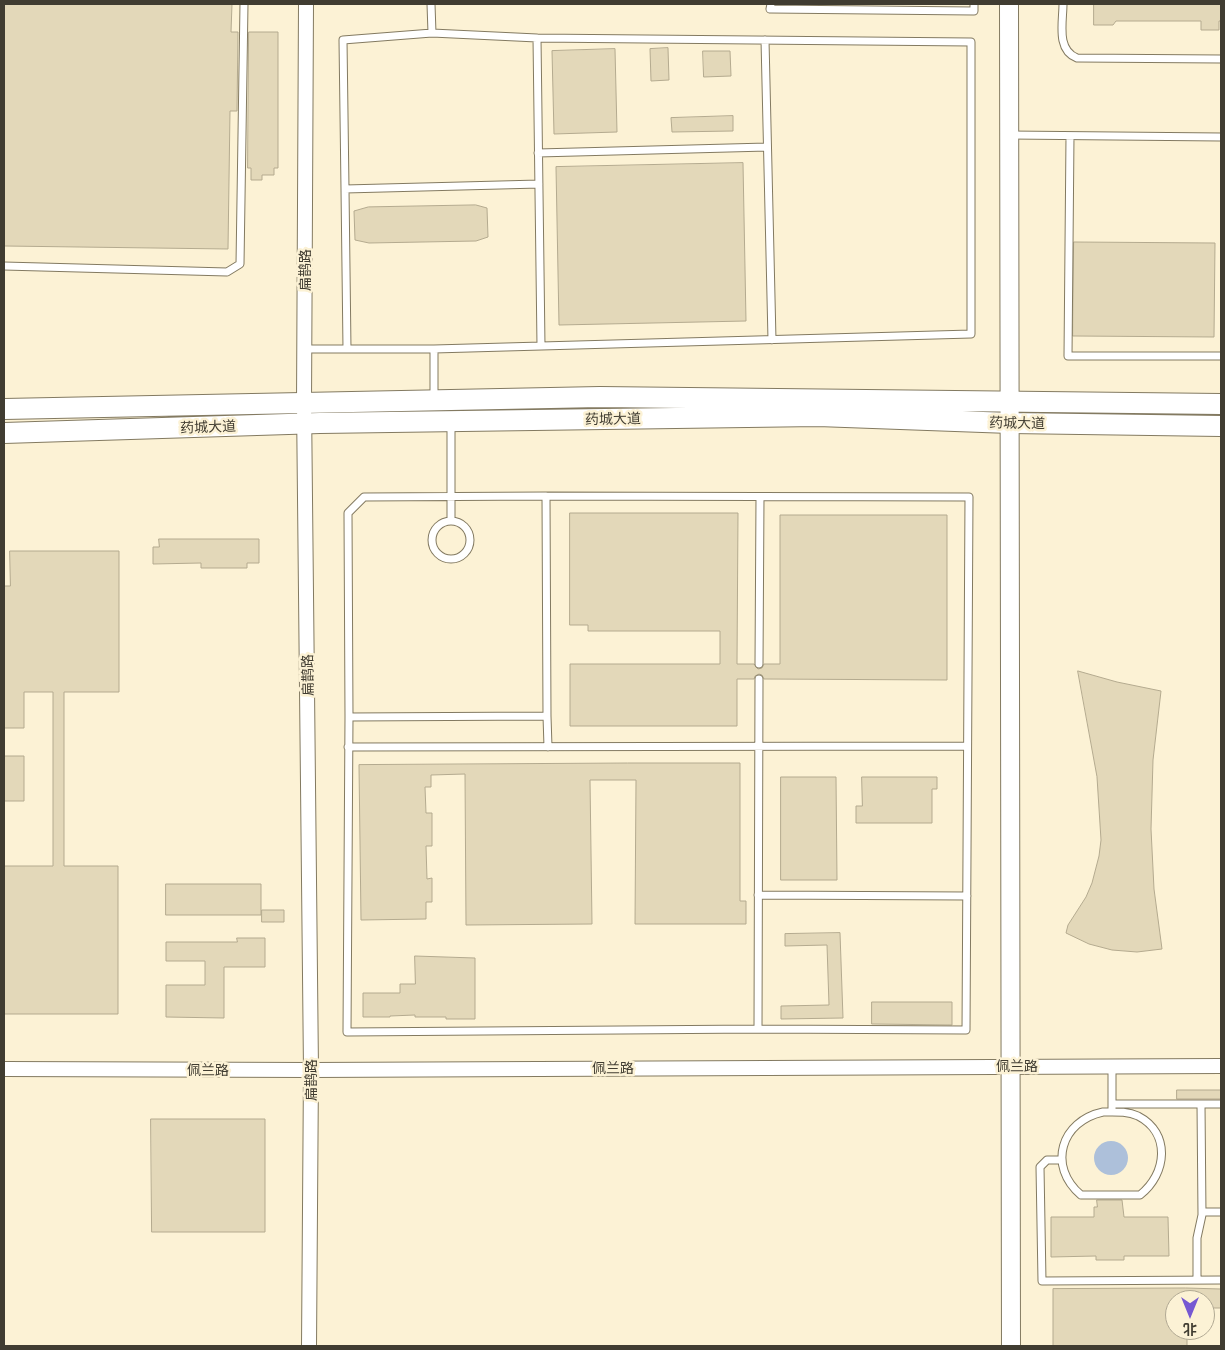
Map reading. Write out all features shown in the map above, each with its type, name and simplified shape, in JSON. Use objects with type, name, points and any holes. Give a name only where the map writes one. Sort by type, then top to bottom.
[{"type":"main road","name":"药城大道","points":[[4,409],[600,397],[1221,404]]},
{"type":"main road","name":"药城大道","points":[[4,432],[305,424],[818,416],[1010,423],[1221,426]]},
{"type":"street","name":"扁鹊路","points":[[306,4],[304,403],[311,1070],[308,1346]]},
{"type":"street","points":[[1009,4],[1011,1346]]},
{"type":"street","name":"佩兰路","points":[[4,1069],[311,1070],[1221,1066]]},
{"type":"lane","points":[[4,266],[227,272],[240,264],[244,4]]},
{"type":"lane","points":[[430,4],[432,33]]},
{"type":"lane","points":[[770,4],[770,9],[974,11],[974,4]]},
{"type":"lane","points":[[1063,4],[1063,45],[1068,53],[1077,58],[1221,59]]},
{"type":"lane","points":[[305,349],[346,349],[434,349],[971,334],[971,42],[536,38],[432,33],[343,40],[346,349]]},
{"type":"lane","points":[[536,38],[541,346]]},
{"type":"lane","points":[[765,40],[772,340]]},
{"type":"lane","points":[[1010,135],[1221,137]]},
{"type":"lane","points":[[1070,136],[1068,356],[1221,356]]},
{"type":"lane","points":[[538,153],[767,148]]},
{"type":"lane","points":[[345,188],[539,184]]},
{"type":"lane","points":[[434,349],[434,401]]},
{"type":"lane","points":[[450,422],[451,521]]},
{"type":"lane","points":[[546,496],[548,747]]},
{"type":"lane","points":[[546,496],[968,498],[966,1030],[758,1029],[347,1032],[348,512],[364,498],[546,496]]},
{"type":"lane","points":[[759,664],[760,497]]},
{"type":"lane","points":[[451,521],[462,525],[469,534],[470,540],[469,546],[462,556],[451,560],[445,559],[435,552],[432,540],[435,529],[445,522],[451,521]]},
{"type":"lane","points":[[758,1029],[759,679]]},
{"type":"lane","points":[[349,717],[547,716]]},
{"type":"lane","points":[[348,747],[967,746]]},
{"type":"lane","points":[[758,895],[967,896]]},
{"type":"lane","points":[[1112,1066],[1112,1108]]},
{"type":"lane","points":[[1197,1280],[1197,1238],[1202,1212],[1201,1104]]},
{"type":"lane","points":[[1112,1108],[1138,1116],[1157,1135],[1162,1152],[1162,1161],[1157,1176],[1147,1190],[1140,1194],[1082,1195],[1066,1176],[1062,1160],[1062,1151],[1068,1135],[1079,1122],[1112,1108],[1221,1104]]},
{"type":"lane","points":[[1062,1160],[1048,1160],[1040,1168],[1042,1281],[1221,1280]]},
{"type":"lane","points":[[1202,1212],[1221,1212]]},
{"type":"water","points":[[1111,1141],[1118,1142],[1123,1146],[1127,1151],[1127,1165],[1123,1170],[1118,1174],[1111,1175],[1104,1174],[1099,1170],[1095,1165],[1094,1158],[1095,1151],[1099,1146],[1104,1142]]},
{"type":"building","points":[[4,4],[232,4],[231,32],[238,32],[237,111],[230,111],[228,249],[4,246]]},
{"type":"building","points":[[1094,4],[1221,4],[1221,21],[1219,21],[1219,30],[1201,30],[1201,21],[1116,21],[1113,25],[1094,25]]},
{"type":"building","points":[[249,32],[278,32],[278,168],[274,168],[274,175],[262,175],[262,180],[251,180],[251,168],[248,168]]},
{"type":"building","points":[[668,48],[669,80],[651,81],[650,49]]},
{"type":"building","points":[[615,49],[617,132],[554,134],[552,51]]},
{"type":"building","points":[[703,51],[730,51],[731,76],[704,77]]},
{"type":"building","points":[[733,116],[733,131],[672,132],[671,118]]},
{"type":"building","points":[[743,163],[746,321],[559,325],[556,167]]},
{"type":"building","points":[[476,205],[487,208],[488,237],[476,241],[369,243],[355,240],[354,211],[368,207]]},
{"type":"building","points":[[1074,242],[1215,243],[1214,337],[1073,336]]},
{"type":"building","points":[[570,513],[738,513],[737,664],[754,664],[758,669],[762,668],[764,664],[780,664],[780,515],[947,515],[947,680],[764,679],[759,674],[754,679],[737,679],[737,726],[570,726],[570,664],[720,664],[720,631],[588,631],[588,625],[570,625]]},
{"type":"building","points":[[159,539],[259,539],[259,563],[247,563],[247,568],[201,568],[201,563],[153,564],[153,547],[159,547]]},
{"type":"building","points":[[10,551],[119,551],[119,692],[64,692],[64,866],[118,866],[118,1014],[4,1014],[4,866],[53,866],[53,692],[24,692],[24,728],[4,728],[4,586],[10,586]]},
{"type":"building","points":[[1078,671],[1117,682],[1161,691],[1153,760],[1151,829],[1154,889],[1162,949],[1137,952],[1112,950],[1089,944],[1066,933],[1068,925],[1086,897],[1092,883],[1101,840],[1097,777]]},
{"type":"building","points":[[4,756],[24,756],[24,801],[4,801]]},
{"type":"building","points":[[740,763],[740,901],[746,901],[746,924],[635,924],[636,780],[590,780],[592,924],[466,925],[465,774],[431,775],[431,787],[425,787],[426,813],[432,813],[432,846],[426,846],[427,879],[432,878],[432,902],[426,902],[426,919],[361,920],[359,765]]},
{"type":"building","points":[[781,777],[836,777],[837,880],[781,880]]},
{"type":"building","points":[[862,777],[937,777],[937,789],[932,789],[932,823],[856,823],[856,806],[862,806]]},
{"type":"building","points":[[166,884],[261,884],[261,915],[166,915]]},
{"type":"building","points":[[262,910],[284,910],[284,922],[262,922]]},
{"type":"building","points":[[840,933],[843,1018],[781,1019],[781,1006],[829,1005],[827,945],[785,946],[785,934]]},
{"type":"building","points":[[237,938],[265,938],[265,967],[224,967],[224,1018],[166,1017],[166,985],[205,985],[205,961],[166,961],[166,942],[237,942]]},
{"type":"building","points":[[415,956],[475,958],[475,1019],[415,1017],[415,1015],[363,1017],[363,993],[400,993],[400,984],[415,984]]},
{"type":"building","points":[[872,1002],[952,1002],[952,1025],[872,1024]]},
{"type":"building","points":[[1177,1090],[1221,1090],[1221,1099],[1177,1099]]},
{"type":"building","points":[[151,1119],[265,1119],[265,1232],[152,1232]]},
{"type":"building","points":[[1097,1200],[1122,1200],[1124,1217],[1168,1217],[1169,1256],[1124,1256],[1124,1260],[1096,1260],[1096,1256],[1051,1257],[1051,1217],[1094,1217],[1094,1207],[1097,1207]]},
{"type":"building","points":[[1053,1289],[1221,1289],[1221,1308],[1215,1308],[1215,1290],[1165,1290],[1165,1340],[1187,1340],[1187,1346],[1053,1346]]}]
